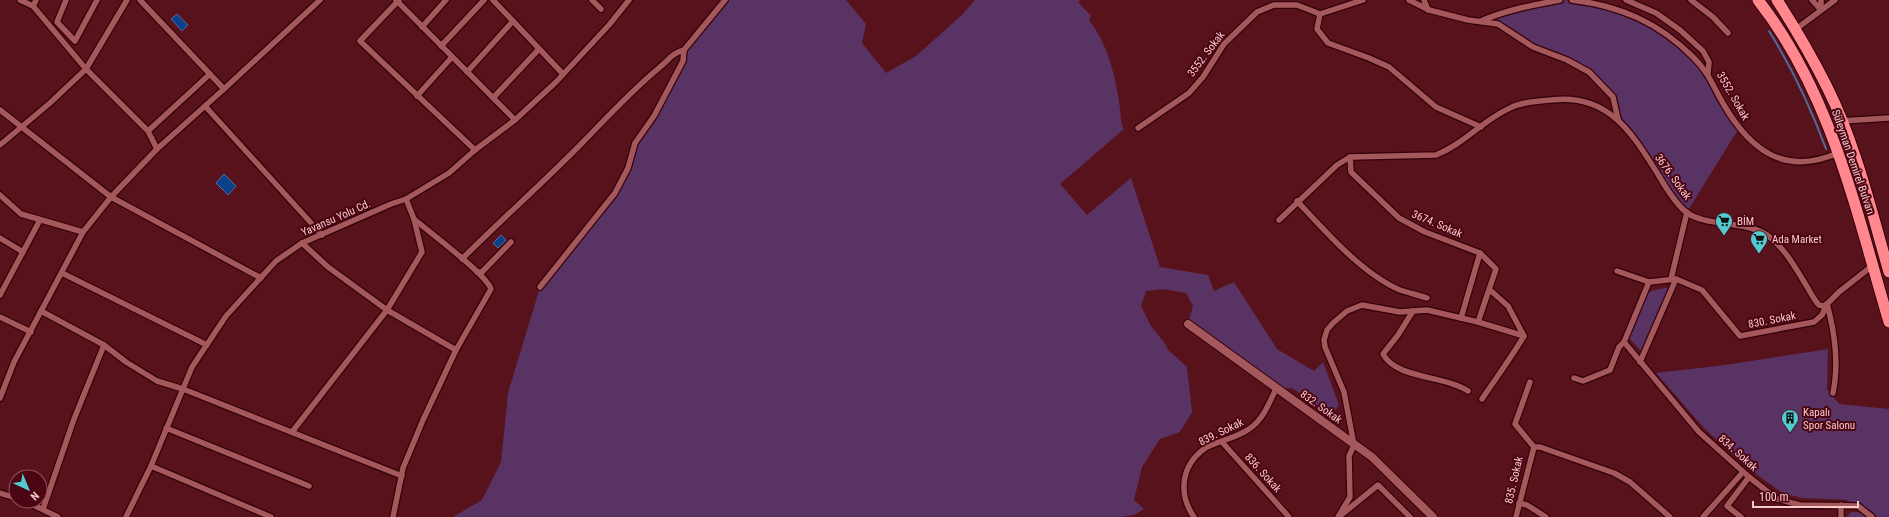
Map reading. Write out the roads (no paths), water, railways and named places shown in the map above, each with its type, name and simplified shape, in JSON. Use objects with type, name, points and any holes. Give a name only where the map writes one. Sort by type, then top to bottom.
[{"type":"highway","name":"Süleyman Demirel Bulvarı","points":[[1758,0],[1783,35],[1830,128],[1855,205],[1889,322]]},
{"type":"highway","name":"Süleyman Demirel Bulvarı","points":[[1777,0],[1796,29],[1828,88],[1854,154],[1889,272]]},
{"type":"street","points":[[20,0],[33,6],[86,69],[148,131],[157,149]]},
{"type":"street","points":[[33,6],[36,0]]},
{"type":"street","points":[[66,0],[57,22],[75,41],[97,0]]},
{"type":"street","points":[[0,145],[22,128],[86,69],[126,0]]},
{"type":"street","points":[[140,0],[224,89]]},
{"type":"street","points":[[0,398],[14,362],[83,232],[111,197],[157,149],[320,0]]},
{"type":"street","points":[[475,150],[360,41],[398,0],[422,27],[515,120]]},
{"type":"street","points":[[422,27],[446,0]]},
{"type":"street","points":[[441,46],[484,0]]},
{"type":"street","points":[[493,0],[563,74]]},
{"type":"street","points":[[592,0],[601,9]]},
{"type":"street","name":"Yavansu Yolu Cd.","points":[[126,517],[151,466],[192,367],[226,316],[276,261],[302,243],[391,204],[406,199],[449,173],[475,150],[515,120],[563,74],[609,25],[629,0]]},
{"type":"street","points":[[540,287],[615,193],[628,168],[635,143],[654,116],[683,61],[684,50],[725,0]]},
{"type":"street","points":[[1363,0],[1320,14],[1317,29],[1328,43],[1389,67],[1436,107],[1481,127]]},
{"type":"street","points":[[1409,0],[1429,10],[1480,22],[1498,24],[1533,47],[1567,60],[1589,72],[1613,97],[1618,119]]},
{"type":"street","points":[[1424,0],[1429,10]]},
{"type":"street","points":[[1480,22],[1497,14],[1560,0]]},
{"type":"street","name":"3552. Sokak","points":[[1572,0],[1597,3],[1633,14],[1665,32],[1692,56],[1708,74],[1724,105],[1739,128],[1755,144],[1771,156],[1793,162],[1820,160],[1838,153]]},
{"type":"street","points":[[1626,0],[1656,13],[1680,30],[1703,51],[1709,62],[1708,74]]},
{"type":"street","points":[[1692,0],[1713,17],[1728,33]]},
{"type":"street","points":[[1812,0],[1821,10]]},
{"type":"street","points":[[1821,0],[1821,10]]},
{"type":"street","points":[[1796,29],[1834,0]]},
{"type":"street","name":"3552. Sokak","points":[[1138,128],[1189,92],[1203,77],[1224,44],[1256,12],[1274,5],[1297,5],[1320,14]]},
{"type":"street","points":[[467,72],[513,21]]},
{"type":"street","points":[[493,98],[539,49]]},
{"type":"street","points":[[462,259],[506,215],[585,141],[633,89],[663,64],[674,52],[684,50]]},
{"type":"street","points":[[417,96],[452,57]]},
{"type":"street","points":[[148,131],[210,74]]},
{"type":"street","name":"3676. Sokak","points":[[1350,157],[1436,155],[1446,151],[1510,108],[1535,102],[1568,98],[1601,107],[1618,119],[1648,158],[1668,191],[1687,212],[1699,218],[1750,227],[1767,235],[1783,249],[1816,301],[1823,306],[1827,304]]},
{"type":"street","points":[[1607,111],[1615,104]]},
{"type":"street","points":[[205,106],[322,235]]},
{"type":"street","points":[[0,110],[111,197],[260,278]]},
{"type":"street","points":[[1841,121],[1889,118]]},
{"type":"street","points":[[1279,220],[1297,201],[1338,165],[1350,157]]},
{"type":"street","name":"3674. Sokak","points":[[1350,157],[1351,172],[1399,218],[1425,232],[1480,253]]},
{"type":"street","points":[[0,195],[22,214],[83,232]]},
{"type":"street","points":[[292,432],[387,310],[422,252],[414,219],[406,199]]},
{"type":"street","points":[[1297,201],[1336,243],[1371,272],[1399,290],[1427,298]]},
{"type":"street","points":[[1640,362],[1674,279],[1687,212]]},
{"type":"street","points":[[393,517],[402,476],[423,420],[456,350],[491,289],[490,285],[477,272],[414,219]]},
{"type":"street","points":[[0,295],[40,220]]},
{"type":"street","points":[[0,238],[23,252]]},
{"type":"street","points":[[477,272],[482,272],[511,242]]},
{"type":"street","points":[[302,243],[328,267],[387,310],[456,350]]},
{"type":"street","points":[[1461,318],[1480,253],[1496,268],[1490,290],[1478,322]]},
{"type":"street","points":[[1833,393],[1837,376],[1832,323],[1827,304],[1839,292],[1872,266]]},
{"type":"street","points":[[1617,271],[1649,282],[1674,279]]},
{"type":"street","points":[[62,273],[207,345]]},
{"type":"street","name":"830. Sokak","points":[[1674,279],[1702,290],[1740,336],[1814,322],[1822,315],[1827,304]]},
{"type":"street","points":[[1574,378],[1583,381],[1610,370],[1619,347],[1624,342],[1649,282]]},
{"type":"street","points":[[1490,290],[1508,306],[1524,336]]},
{"type":"street","points":[[1338,517],[1350,497],[1349,456],[1354,445],[1344,392],[1325,347],[1324,340],[1327,330],[1339,316],[1362,305],[1400,312],[1427,310],[1478,322],[1524,336]]},
{"type":"street","points":[[42,311],[104,345],[126,362],[157,381],[183,388],[402,476]]},
{"type":"street","points":[[1413,311],[1398,335],[1383,354],[1386,360],[1398,368],[1449,381],[1468,391]]},
{"type":"street","points":[[0,317],[31,332]]},
{"type":"street","name":"832. Sokak","points":[[1188,324],[1372,458],[1433,517]]},
{"type":"street","points":[[1482,399],[1503,367],[1513,355],[1524,336]]},
{"type":"street","name":"834. Sokak","points":[[1624,342],[1699,432],[1743,472],[1777,498],[1800,505],[1858,506],[1872,517]]},
{"type":"street","points":[[48,494],[74,419],[104,345]]},
{"type":"street","points":[[1530,382],[1515,424],[1534,447],[1540,447],[1614,473],[1630,482],[1670,517]]},
{"type":"street","name":"839. Sokak","points":[[1194,517],[1189,511],[1182,486],[1189,463],[1205,448],[1249,430],[1261,419],[1276,389]]},
{"type":"street","points":[[166,428],[309,486]]},
{"type":"street","name":"836. Sokak","points":[[1222,442],[1290,517]]},
{"type":"street","name":"835. Sokak","points":[[1516,517],[1534,447]]},
{"type":"street","points":[[151,466],[271,517]]},
{"type":"street","points":[[1703,517],[1743,472]]},
{"type":"street","points":[[1741,517],[1727,506],[1749,477]]},
{"type":"street","points":[[1338,517],[1378,485],[1410,517]]},
{"type":"street","points":[[1519,503],[1527,505],[1546,517]]},
{"type":"street","points":[[1841,505],[1841,517]]},
{"type":"street","points":[[43,509],[58,517]]},
{"type":"water","points":[[177,14],[188,25],[182,31],[171,19]]},
{"type":"water","points":[[224,174],[236,186],[228,195],[216,183]]},
{"type":"water","points":[[501,235],[506,240],[498,248],[493,243]]},
{"type":"waterway","points":[[1769,31],[1786,59],[1814,118],[1826,149]]},
{"type":"place","name":"BİM","points":[[1724,236]]},
{"type":"place","name":"Ada Market","points":[[1759,254]]},
{"type":"place","name":"Kapalı Spor Salonu","points":[[1790,433]]}]
